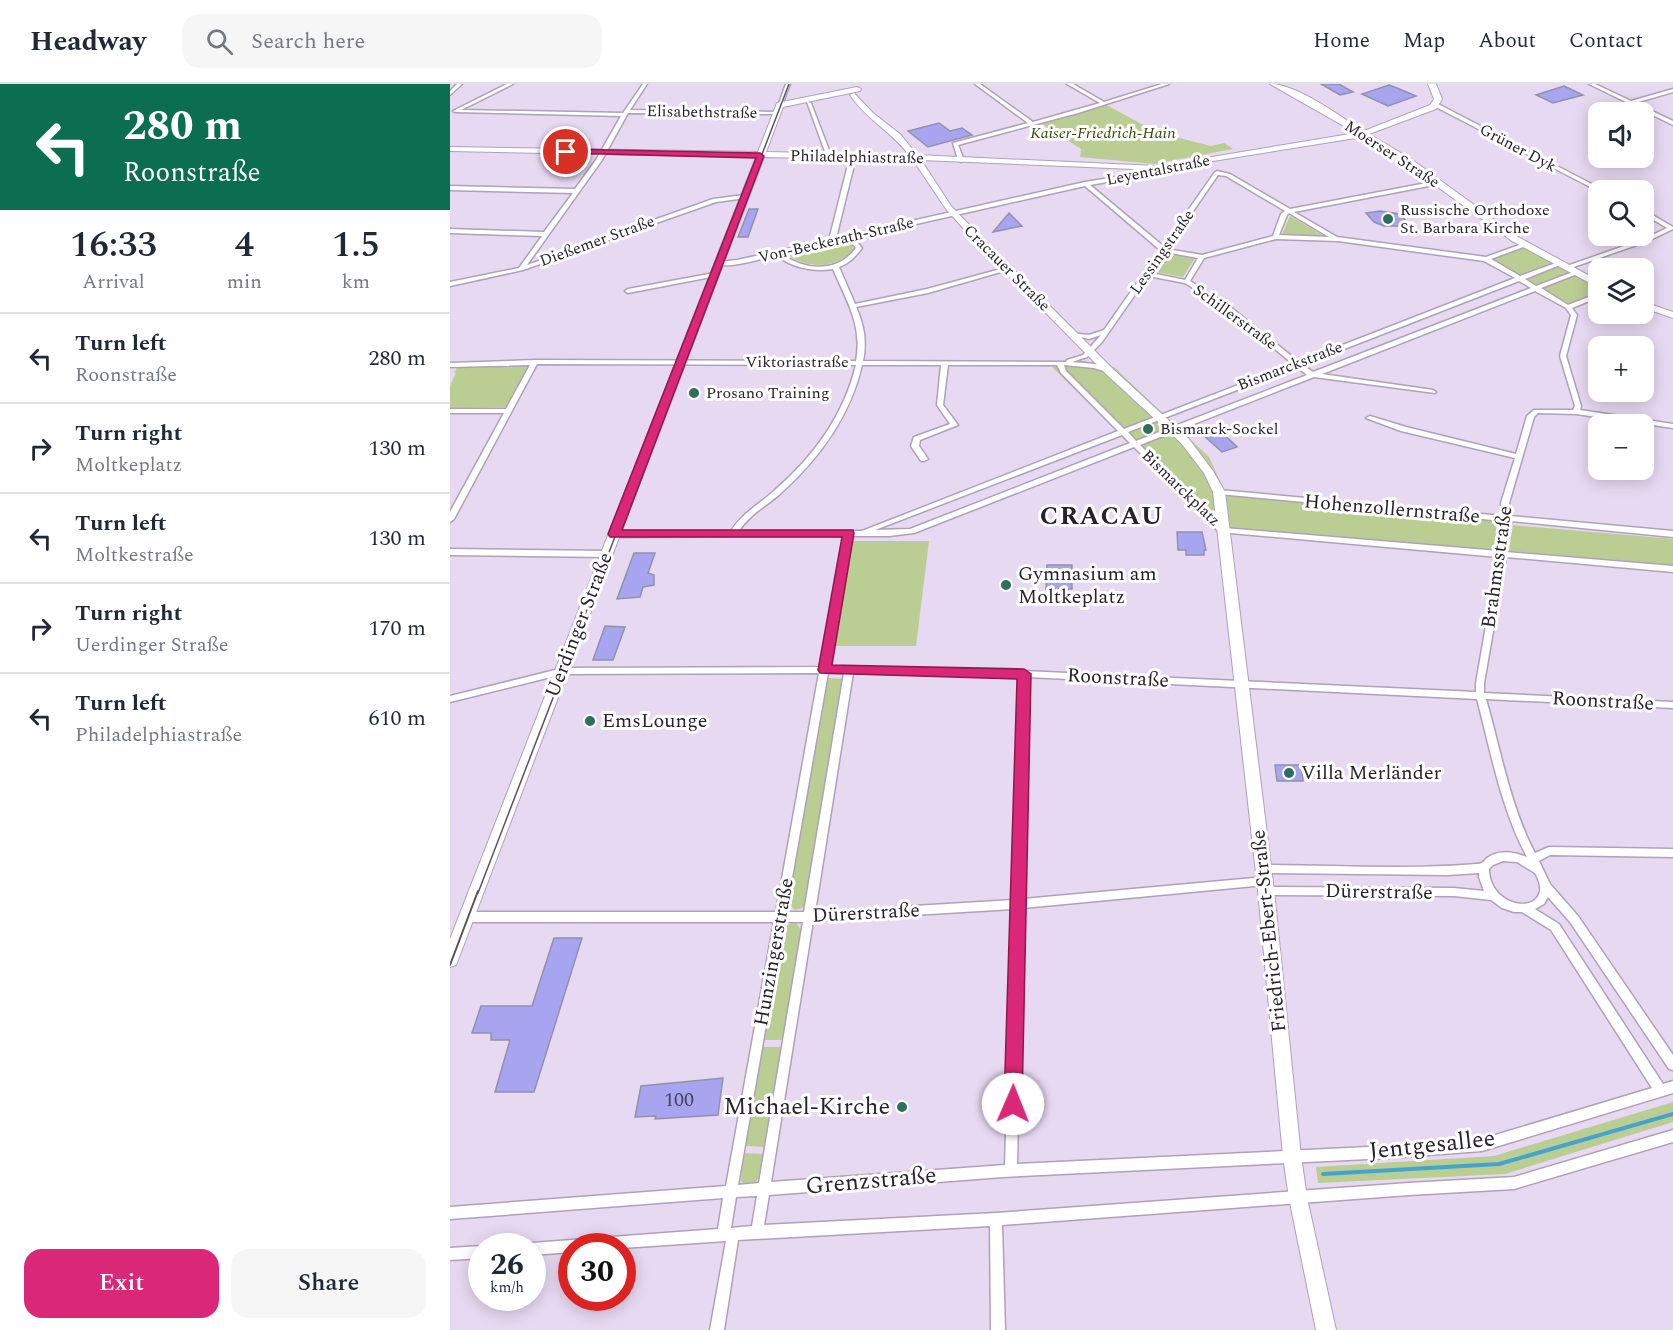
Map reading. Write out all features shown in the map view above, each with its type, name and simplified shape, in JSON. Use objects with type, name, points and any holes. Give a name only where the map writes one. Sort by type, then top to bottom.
[{"type":"main road","name":"Moerser Straße","points":[[1274,84],[1307,100],[1408,161],[1524,245],[1588,280]]},
{"type":"main road","points":[[1432,84],[1438,99],[1436,105]]},
{"type":"main road","points":[[779,109],[857,89]]},
{"type":"main road","points":[[779,109],[809,104],[857,89]]},
{"type":"main road","points":[[857,89],[880,123]]},
{"type":"main road","name":"Leyentalstraße","points":[[1157,168],[1363,134],[1426,111],[1436,105]]},
{"type":"main road","name":"Uerdinger Straße","points":[[450,960],[779,109]]},
{"type":"main road","name":"Cracauer Straße","points":[[880,123],[905,157],[928,180],[954,214],[1090,351]]},
{"type":"main road","name":"Cracauer Straße","points":[[880,123],[902,141],[928,180]]},
{"type":"main road","points":[[873,157],[893,147]]},
{"type":"main road","name":"Philadelphiastraße","points":[[450,149],[905,157],[1157,168]]},
{"type":"main road","points":[[924,171],[930,165],[945,159]]},
{"type":"main road","points":[[1654,308],[1673,315]]},
{"type":"main road","name":"Bismarckplatz","points":[[1090,351],[1202,458],[1219,492],[1222,530]]},
{"type":"main road","name":"Friedrich-Ebert-Straße","points":[[1222,530],[1264,880],[1292,1156],[1298,1198],[1326,1330]]},
{"type":"street","points":[[450,94],[460,84]]},
{"type":"street","points":[[452,112],[511,84]]},
{"type":"street","points":[[521,269],[576,191],[645,84]]},
{"type":"street","points":[[779,109],[788,84]]},
{"type":"street","points":[[977,84],[1033,124]]},
{"type":"street","points":[[1069,84],[1103,103]]},
{"type":"street","points":[[961,159],[955,144],[1033,124],[1167,84]]},
{"type":"street","points":[[1590,84],[1629,102]]},
{"type":"street","points":[[1634,102],[1673,90]]},
{"type":"street","points":[[809,104],[830,156]]},
{"type":"street","name":"Grüner Dyk","points":[[1436,105],[1588,184]]},
{"type":"street","name":"Elisabethstraße","points":[[452,112],[626,113],[779,109]]},
{"type":"street","points":[[1654,114],[1673,123]]},
{"type":"street","points":[[832,241],[854,157]]},
{"type":"street","points":[[1210,159],[1218,169],[1217,172],[1228,175],[1338,239]]},
{"type":"street","points":[[1115,178],[1120,166]]},
{"type":"street","name":"Leyentalstraße","points":[[954,214],[1085,184],[1148,174],[1157,168]]},
{"type":"street","name":"Lessingstraße","points":[[1090,351],[1148,274],[1217,172]]},
{"type":"street","points":[[1276,237],[1284,214],[1289,211],[1437,183]]},
{"type":"street","points":[[1085,184],[1164,250],[1202,257],[1276,237],[1338,239],[1486,259],[1568,307],[1574,315],[1563,356],[1578,406],[1576,412],[1673,426]]},
{"type":"street","points":[[450,188],[576,191]]},
{"type":"street","name":"Dießemer Straße","points":[[450,284],[521,269],[716,200],[744,197]]},
{"type":"street","name":"Von-Beckerath-Straße","points":[[718,264],[737,262],[954,214]]},
{"type":"street","name":"Bismarckstraße","points":[[1654,218],[1671,228],[1654,236]]},
{"type":"street","points":[[450,231],[545,234]]},
{"type":"street","points":[[777,253],[793,265],[817,268],[834,266],[855,256],[859,248],[850,237]]},
{"type":"street","points":[[1486,259],[1524,245]]},
{"type":"street","name":"Bismarckstraße","points":[[861,533],[1519,278],[1627,246]]},
{"type":"street","points":[[1148,274],[1187,282],[1202,257]]},
{"type":"street","points":[[734,533],[739,525],[779,491],[819,450],[848,398],[860,362],[862,338],[852,306],[834,266]]},
{"type":"street","points":[[852,306],[928,291],[1008,269]]},
{"type":"street","name":"Bismarckstraße","points":[[614,534],[899,533],[934,523],[1135,442],[1575,273]]},
{"type":"street","points":[[628,291],[714,275]]},
{"type":"street","name":"Schillerstraße","points":[[1187,282],[1227,307],[1310,374]]},
{"type":"street","points":[[1568,307],[1588,299]]},
{"type":"street","points":[[1073,334],[1089,337],[1107,331]]},
{"type":"street","name":"Viktoriastraße","points":[[1060,363],[1075,360],[1090,351]]},
{"type":"street","points":[[450,519],[535,362]]},
{"type":"street","name":"Viktoriastraße","points":[[452,365],[535,362],[1060,363],[1095,366],[1109,371]]},
{"type":"street","points":[[924,459],[915,446],[917,439],[954,425],[940,405],[945,363]]},
{"type":"street","name":"Bismarckplatz","points":[[1060,363],[1063,372],[1222,530]]},
{"type":"street","points":[[450,374],[452,365]]},
{"type":"street","name":"Bismarckstraße","points":[[1310,374],[1433,392]]},
{"type":"street","points":[[450,411],[509,411]]},
{"type":"street","name":"Brahmsstraße","points":[[1535,865],[1520,832],[1480,695],[1481,672],[1507,520],[1505,503],[1531,416],[1536,411],[1576,412]]},
{"type":"street","points":[[1370,418],[1404,429],[1518,457]]},
{"type":"street","points":[[1023,470],[1036,483]]},
{"type":"street","name":"Hohenzollernstraße","points":[[1219,492],[1673,534]]},
{"type":"street","name":"Hohenzollernstraße","points":[[1222,530],[1673,569]]},
{"type":"street","name":"Hunzingerstraße","points":[[717,1330],[728,1235],[730,1193],[849,533]]},
{"type":"street","points":[[450,552],[607,554]]},
{"type":"street","name":"Roonstraße","points":[[450,699],[562,671],[849,670],[1024,674],[1673,705]]},
{"type":"street","name":"Hunzingerstraße","points":[[757,1232],[849,670]]},
{"type":"street","points":[[1011,1171],[1024,674]]},
{"type":"street","points":[[1535,865],[1549,851],[1673,853]]},
{"type":"street","points":[[1546,887],[1544,897],[1535,906],[1524,908],[1508,906],[1492,896],[1485,884],[1485,868],[1496,858],[1509,856],[1535,865],[1546,887],[1574,919],[1673,1065]]},
{"type":"street","name":"Dürerstraße","points":[[467,917],[809,917],[1018,904],[1264,880],[1447,872],[1485,868]]},
{"type":"street","name":"Dürerstraße","points":[[1264,880],[1492,896]]},
{"type":"street","points":[[1524,908],[1555,927],[1667,1089]]},
{"type":"street","name":"Jentgesallee","points":[[1292,1156],[1482,1145],[1667,1089]]},
{"type":"street","name":"Jentgesallee","points":[[1298,1198],[1514,1183],[1673,1136]]},
{"type":"street","name":"Grenzstraße","points":[[450,1213],[1011,1171],[1292,1156]]},
{"type":"street","name":"Grenzstraße","points":[[546,1247],[757,1232],[996,1220],[1298,1198]]},
{"type":"street","points":[[996,1220],[998,1330]]},
{"type":"street","points":[[450,1254],[468,1253]]},
{"type":"green space","name":"Kaiser-Friedrich-Hain","points":[[1103,103],[1156,132],[1211,146],[1224,143],[1233,149],[1154,164],[1080,157],[1081,149],[1037,121]]},
{"type":"green space","points":[[1290,216],[1324,236],[1282,234]]},
{"type":"green space","points":[[844,240],[852,242],[853,251],[839,261],[814,265],[789,256],[790,253]]},
{"type":"green space","points":[[1524,247],[1588,281],[1588,296],[1569,304],[1491,260]]},
{"type":"green space","points":[[1168,253],[1195,258],[1183,277],[1156,272]]},
{"type":"green space","points":[[1084,361],[1114,367],[1209,457],[1225,492],[1497,515],[1495,551],[1234,528],[1215,529],[1052,367]]},
{"type":"green space","points":[[526,366],[527,370],[506,407],[450,408],[450,386],[457,368]]},
{"type":"green space","points":[[1513,525],[1673,539],[1673,565],[1509,551]]},
{"type":"green space","points":[[853,541],[929,541],[916,646],[833,646]]},
{"type":"green space","points":[[828,678],[843,679],[806,903],[802,908],[795,910],[788,903]]},
{"type":"green space","points":[[796,923],[801,930],[783,1040],[764,1040],[783,929],[789,924]]},
{"type":"green space","points":[[762,1047],[782,1047],[765,1147],[745,1146]]},
{"type":"green space","points":[[1673,1102],[1673,1122],[1505,1174],[1318,1183],[1316,1167],[1494,1156]]},
{"type":"green space","points":[[743,1153],[764,1154],[759,1178],[756,1182],[746,1186],[741,1181]]},
{"type":"building","points":[[1321,84],[1339,84],[1353,92],[1340,95]]},
{"type":"building","points":[[1389,85],[1416,96],[1388,106],[1362,94]]},
{"type":"building","points":[[1564,86],[1583,95],[1553,103],[1536,95]]},
{"type":"building","points":[[939,123],[950,131],[962,128],[972,135],[928,147],[908,131]]},
{"type":"building","points":[[749,209],[758,209],[748,237],[738,237]]},
{"type":"building","name":"Russische Orthodoxe St. Barbara Kirche","points":[[1380,211],[1400,214],[1407,222],[1397,226],[1384,226],[1374,222],[1366,213]]},
{"type":"building","points":[[1009,213],[1022,226],[993,232]]},
{"type":"building","points":[[1216,428],[1237,447],[1222,452],[1203,435]]},
{"type":"building","points":[[1177,532],[1202,532],[1206,550],[1204,550],[1204,555],[1186,555],[1186,550],[1178,550]]},
{"type":"building","points":[[634,553],[655,553],[648,573],[654,575],[654,585],[643,587],[640,597],[617,599]]},
{"type":"building","points":[[1047,565],[1072,565],[1072,589],[1046,589]]},
{"type":"building","points":[[605,626],[625,627],[613,660],[593,660]]},
{"type":"building","name":"Villa Merländer","points":[[1275,765],[1301,765],[1303,781],[1277,781]]},
{"type":"building","points":[[554,938],[582,938],[534,1092],[495,1092],[510,1040],[491,1040],[491,1033],[472,1033],[481,1006],[532,1006]]},
{"type":"building","points":[[723,1078],[718,1115],[655,1119],[656,1116],[635,1117],[641,1086]]},
{"type":"waterway","points":[[1323,1174],[1499,1164],[1673,1114]]},
{"type":"tram line","points":[[478,893],[789,84]]},
{"type":"tram line","points":[[450,965],[478,891]]},
{"type":"place","name":"Russische Orthodoxe St. Barbara Kirche","points":[[1388,219]]},
{"type":"place","name":"Prosano Training","points":[[694,393]]},
{"type":"place","name":"Bismarck-Sockel","points":[[1148,429]]},
{"type":"place","name":"Gymnasium am Moltkeplatz","points":[[1006,585]]},
{"type":"place","name":"EmsLounge","points":[[590,721]]},
{"type":"place","name":"Villa Merländer","points":[[1289,773]]},
{"type":"place","name":"Michael-Kirche","points":[[902,1107]]},
{"type":"district","name":"CRACAU","points":[[1102,516]]},
{"type":"route","points":[[566,152],[760,156],[614,534],[849,533],[825,670],[1024,674],[1013,1104]]}]
